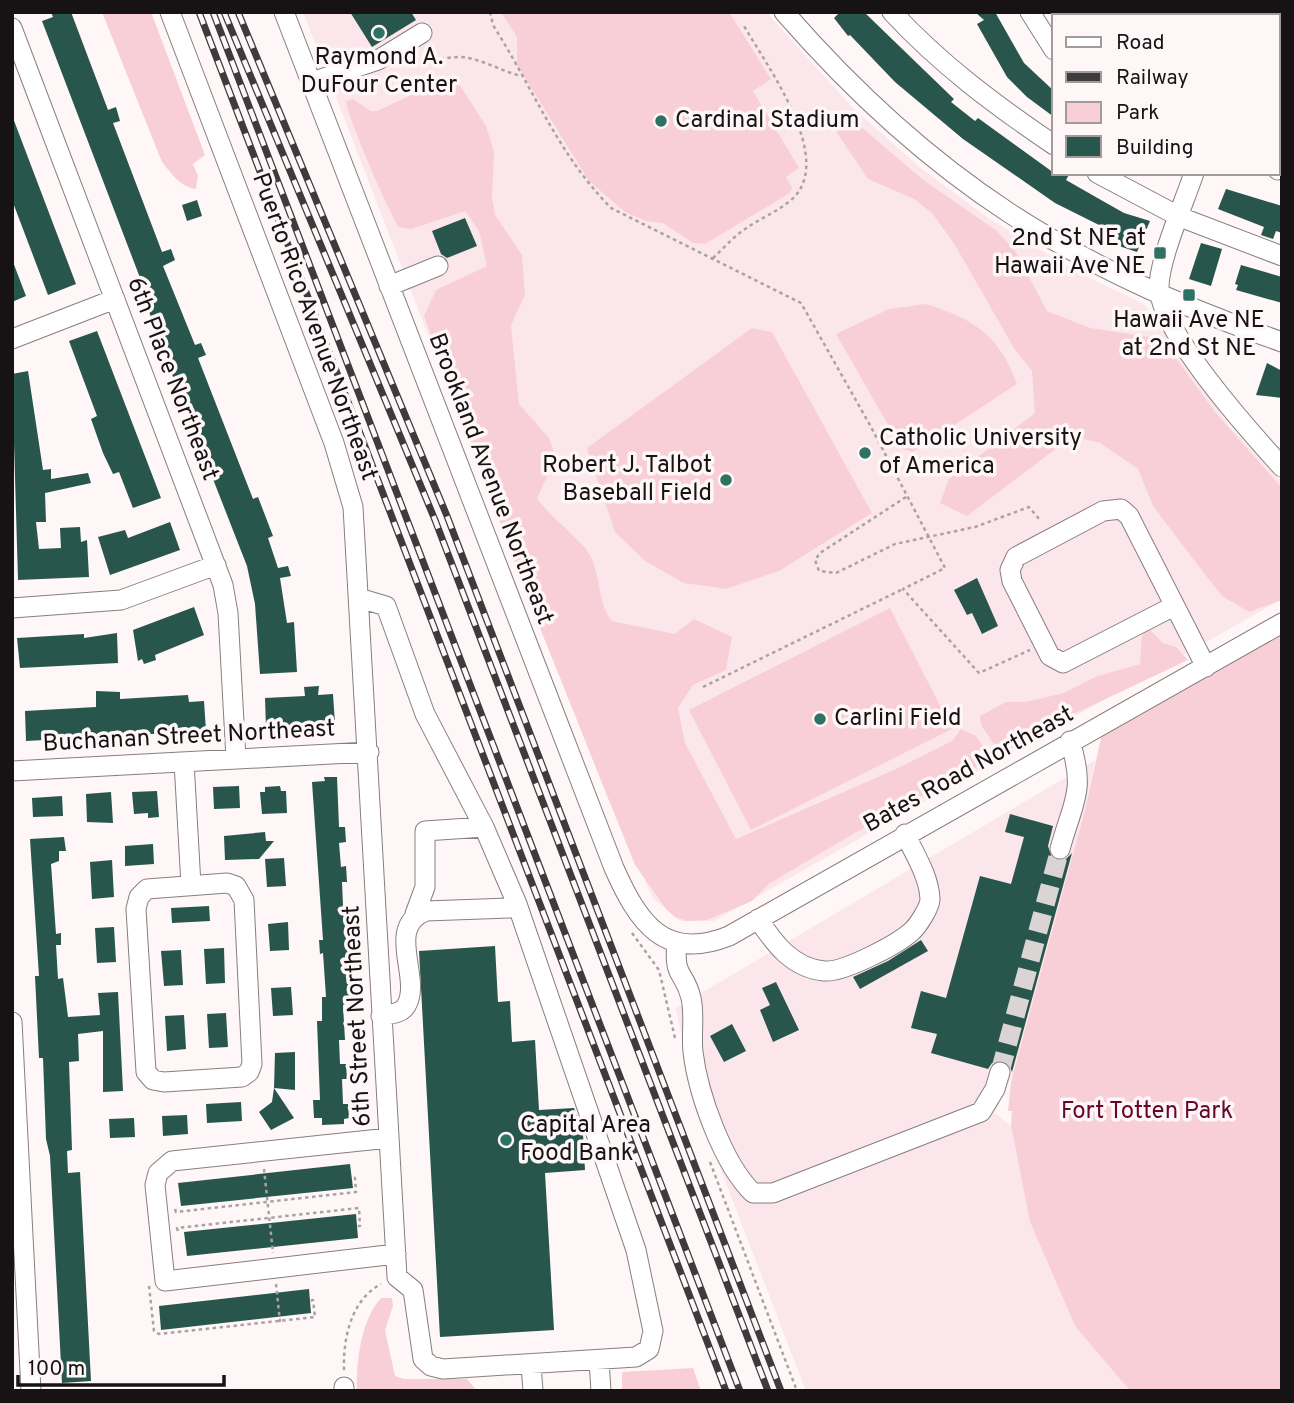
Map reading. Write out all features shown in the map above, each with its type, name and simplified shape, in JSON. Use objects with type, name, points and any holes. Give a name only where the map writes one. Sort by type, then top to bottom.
[{"type":"street","name":"Puerto Rico Avenue Northeast","points":[[170,12],[347,482],[355,525],[369,752]]},
{"type":"street","name":"Brookland Avenue Northeast","points":[[285,12],[614,868],[640,918],[657,934],[677,943]]},
{"type":"street","points":[[784,12],[869,104],[955,177],[1070,252],[1160,296],[1282,342]]},
{"type":"street","points":[[892,12],[917,39],[988,101],[1052,144]]},
{"type":"street","points":[[1030,12],[1052,47]]},
{"type":"street","name":"6th Place Northeast","points":[[12,28],[216,565],[228,613],[236,759]]},
{"type":"street","points":[[312,82],[386,55],[422,33]]},
{"type":"street","points":[[1101,175],[1180,217],[1282,256]]},
{"type":"street","points":[[1193,175],[1160,278],[1160,296],[1169,319],[1210,380],[1282,467]]},
{"type":"street","points":[[389,286],[438,266]]},
{"type":"street","points":[[12,340],[115,299]]},
{"type":"street","points":[[1174,606],[1063,663],[1050,656],[1012,581],[1011,563],[1016,557],[1103,511],[1121,509],[1129,516],[1206,667]]},
{"type":"street","points":[[12,608],[121,600],[216,565]]},
{"type":"street","points":[[359,598],[386,606],[425,714],[484,827],[517,904],[636,1250],[653,1331],[649,1349],[636,1357],[599,1361],[443,1369],[431,1366],[423,1359],[419,1348],[413,1290],[397,1277]]},
{"type":"street","name":"Bates Road Northeast","points":[[677,943],[715,941],[758,919],[1282,624]]},
{"type":"street","points":[[1060,849],[1079,790],[1078,767],[1070,741]]},
{"type":"street","name":"Buchanan Street Northeast","points":[[12,771],[369,752]]},
{"type":"street","name":"6th Street Northeast","points":[[369,752],[397,1277]]},
{"type":"street","points":[[184,762],[191,885]]},
{"type":"street","points":[[381,1016],[398,1013],[406,1006],[409,995],[406,937],[408,925],[415,915],[425,887],[425,831],[484,827]]},
{"type":"street","points":[[758,919],[778,948],[805,965],[825,971],[850,966],[912,931],[930,903],[927,880],[905,834]]},
{"type":"street","points":[[227,883],[236,886],[242,894],[252,1064],[249,1072],[242,1077],[164,1082],[153,1080],[146,1072],[136,909],[139,897],[147,889],[191,885],[227,883]]},
{"type":"street","points":[[415,915],[426,911],[509,908],[517,904]]},
{"type":"street","points":[[677,943],[674,966],[691,997],[693,1052],[704,1101],[738,1179],[753,1193],[773,1193],[981,1112],[995,1090],[1000,1072]]},
{"type":"street","points":[[12,1022],[21,1357],[31,1391]]},
{"type":"street","points":[[389,1138],[172,1161],[158,1173],[155,1185],[157,1283],[396,1254]]},
{"type":"street","points":[[599,1361],[600,1391]]},
{"type":"street","points":[[531,1365],[533,1391]]},
{"type":"path","points":[[490,12],[493,25],[551,132],[587,184],[611,208],[713,258],[740,275],[801,303],[945,568],[703,687]]},
{"type":"path","points":[[713,258],[743,230],[791,200],[804,185],[808,166],[804,137],[744,26]]},
{"type":"path","points":[[386,55],[419,65],[448,57],[466,57],[521,76]]},
{"type":"path","points":[[907,496],[820,552],[815,560],[816,566],[825,574],[836,573],[895,544],[975,527],[1029,507],[1040,520]]},
{"type":"path","points":[[903,589],[979,673],[1044,643]]},
{"type":"path","points":[[262,1152],[280,1322]]},
{"type":"path","points":[[174,1200],[176,1212],[356,1192],[355,1178],[352,1178]]},
{"type":"path","points":[[178,1239],[177,1228],[359,1208],[360,1226],[357,1226]]},
{"type":"path","points":[[344,1389],[343,1355],[352,1317],[377,1287],[397,1277]]},
{"type":"path","points":[[157,1283],[154,1331],[159,1334],[315,1317],[313,1300],[310,1301]]},
{"type":"shaded area","name":"Catholic University of America","points":[[303,12],[766,12],[853,108],[922,169],[987,217],[1075,271],[1144,304],[1231,428],[1282,481],[1282,599],[714,921],[680,921],[653,898],[607,797]]},
{"type":"shaded area","points":[[1095,760],[1085,810],[1015,1070],[995,1113],[1011,1126],[1030,1222],[1075,1326],[1130,1391],[806,1391],[697,1108],[676,1008]]},
{"type":"green space","points":[[102,12],[151,12],[205,155],[193,164],[198,176],[196,189],[190,188],[172,175],[162,162]]},
{"type":"green space","name":"Cardinal Stadium","points":[[501,12],[729,12],[771,79],[753,91],[799,168],[786,177],[792,188],[790,193],[705,244],[693,243],[663,223],[646,221],[625,212],[589,181],[517,65],[517,37]]},
{"type":"green space","points":[[448,78],[459,84],[486,126],[494,152],[492,198],[495,215],[522,255],[525,295],[511,325],[519,404],[549,438],[556,458],[537,498],[591,557],[603,605],[612,621],[675,634],[694,619],[732,637],[726,670],[693,685],[678,708],[685,743],[736,839],[896,769],[952,741],[961,729],[976,736],[992,759],[872,823],[770,883],[752,901],[707,920],[687,921],[675,917],[666,909],[635,865],[528,598],[424,316],[436,290],[487,266],[479,231],[465,211],[411,229],[399,227],[369,164],[348,110],[346,101],[353,99],[371,111],[377,111]]},
{"type":"green space","points":[[845,113],[922,179],[997,231],[1016,252],[1047,311],[1090,328],[1162,339],[1215,412],[1282,488],[1282,600],[1249,612],[1222,596],[1153,506],[1138,469],[1100,443],[1073,436],[967,516],[940,503],[949,479],[1035,413],[1032,371],[1015,350],[955,245],[932,213],[914,199],[868,179],[837,133],[840,119]]},
{"type":"green space","points":[[926,304],[958,316],[983,331],[1002,353],[1017,384],[913,452],[902,449],[836,334],[889,309]]},
{"type":"green space","name":"Robert J. Talbot Baseball Field","points":[[752,328],[772,332],[872,513],[779,571],[726,589],[684,583],[645,561],[615,532],[587,448]]},
{"type":"green space","name":"Carlini Field","points":[[890,608],[952,729],[751,830],[689,710]]},
{"type":"green space","points":[[1149,629],[1163,643],[1176,647],[1188,660],[1059,721],[1001,755],[981,725],[980,716],[1006,702],[1026,702],[1064,693],[1095,677],[1140,664],[1142,635]]},
{"type":"green space","name":"Fort Totten Park","points":[[1282,631],[1282,1391],[1130,1391],[1075,1326],[1030,1222],[1011,1126],[1012,1111],[1008,1111],[1011,1082],[1085,810],[1102,734]]},
{"type":"green space","points":[[381,1298],[392,1298],[393,1306],[385,1330],[395,1376],[404,1379],[467,1379],[477,1391],[357,1391],[364,1329]]},
{"type":"green space","points":[[693,1368],[701,1391],[622,1391],[622,1372]]},
{"type":"building","points":[[51,12],[71,12],[108,110],[116,107],[120,121],[113,123],[162,252],[171,249],[175,260],[163,266],[195,345],[201,343],[206,355],[198,358],[253,499],[258,497],[273,536],[268,538],[278,568],[288,566],[291,576],[280,578],[287,623],[294,622],[297,672],[260,674],[255,604],[247,566],[168,364],[139,284],[142,283],[42,21],[53,17]]},
{"type":"building","name":"Raymond A. DuFour Center","points":[[350,12],[411,12],[416,20],[372,47]]},
{"type":"building","points":[[840,12],[864,12],[954,99],[951,102],[975,121],[978,118],[1052,172],[1052,175],[1069,175],[1066,180],[1101,200],[1124,213],[1150,221],[1137,252],[1116,245],[1119,235],[1055,203],[963,139],[895,82],[850,35],[848,36],[834,18]]},
{"type":"building","points":[[975,12],[995,12],[1024,63],[1052,89],[1052,116],[1027,97],[1007,77],[977,24],[984,20]]},
{"type":"building","points":[[13,118],[76,284],[48,295],[12,200]]},
{"type":"building","points":[[1226,189],[1282,206],[1282,233],[1276,231],[1273,239],[1261,235],[1264,227],[1218,209]]},
{"type":"building","points":[[197,200],[202,216],[187,221],[182,205]]},
{"type":"building","points":[[465,218],[477,246],[447,258],[441,254],[432,231]]},
{"type":"building","points":[[1201,243],[1222,249],[1211,286],[1189,279]]},
{"type":"building","points":[[12,263],[26,296],[12,302]]},
{"type":"building","points":[[1241,265],[1282,277],[1282,303],[1236,290],[1238,285],[1235,284]]},
{"type":"building","points":[[97,331],[161,498],[133,508],[119,472],[113,474],[103,453],[91,419],[97,416],[69,341]]},
{"type":"building","points":[[1267,363],[1282,371],[1282,398],[1256,395]]},
{"type":"building","points":[[28,371],[43,470],[51,469],[51,479],[88,473],[91,483],[45,493],[46,522],[36,522],[39,549],[61,548],[60,528],[80,527],[81,542],[87,540],[89,577],[18,580],[12,374]]},
{"type":"building","points":[[170,522],[180,550],[110,575],[98,537],[125,530],[128,538]]},
{"type":"building","points":[[977,578],[998,626],[982,634],[972,613],[967,615],[954,590]]},
{"type":"building","points":[[194,607],[204,635],[155,655],[156,660],[144,664],[142,659],[138,661],[133,630]]},
{"type":"building","points":[[117,633],[118,663],[20,668],[17,638],[84,634],[84,638]]},
{"type":"building","points":[[319,686],[318,695],[333,694],[335,724],[266,728],[265,698],[305,696],[304,687]]},
{"type":"building","points":[[96,691],[120,692],[120,699],[188,695],[189,702],[204,701],[206,731],[26,741],[25,711],[96,707]]},
{"type":"building","points":[[324,777],[337,777],[339,827],[345,827],[346,842],[339,843],[341,867],[346,866],[347,882],[342,882],[343,906],[349,906],[349,921],[345,921],[351,961],[346,961],[347,984],[353,984],[353,1000],[343,1005],[345,1040],[339,1040],[340,1064],[346,1064],[347,1079],[342,1079],[343,1104],[348,1104],[349,1118],[344,1119],[344,1124],[322,1125],[322,1118],[314,1118],[313,1100],[320,1100],[317,1021],[322,1021],[322,997],[326,997],[323,953],[320,954],[319,940],[323,940],[312,782],[325,781]]},
{"type":"building","points":[[239,786],[240,808],[214,809],[213,787]]},
{"type":"building","points":[[280,786],[281,791],[286,791],[287,813],[262,814],[260,792],[265,792],[265,787]]},
{"type":"building","points":[[157,791],[159,817],[148,818],[148,813],[134,814],[132,792]]},
{"type":"building","points":[[111,792],[113,823],[87,822],[86,794]]},
{"type":"building","points":[[62,796],[63,816],[33,817],[32,798]]},
{"type":"building","points":[[1010,814],[1053,826],[1048,846],[1052,858],[1064,861],[1072,853],[1012,1072],[1009,1064],[1003,1060],[992,1063],[988,1069],[931,1053],[937,1034],[911,1028],[921,991],[946,998],[980,876],[1011,884],[1024,837],[1005,832]]},
{"type":"building","points":[[265,832],[266,841],[274,841],[259,859],[225,860],[224,836]]},
{"type":"building","points":[[64,837],[66,851],[59,851],[59,861],[51,864],[56,934],[61,933],[61,945],[56,945],[58,979],[63,978],[68,1017],[100,1015],[98,993],[118,992],[123,1091],[103,1092],[103,1031],[78,1034],[79,1061],[69,1062],[72,1150],[67,1151],[68,1173],[80,1172],[91,1381],[62,1383],[50,1156],[46,1139],[43,1058],[39,1058],[35,976],[39,976],[30,839]]},
{"type":"building","points":[[153,844],[154,864],[125,866],[125,846]]},
{"type":"building","points":[[284,858],[286,886],[267,887],[265,859]]},
{"type":"building","points":[[112,860],[114,897],[92,899],[90,862]]},
{"type":"building","points":[[209,906],[210,921],[172,923],[171,908]]},
{"type":"building","points":[[288,922],[289,950],[270,951],[268,924]]},
{"type":"building","points":[[114,927],[116,962],[97,963],[95,928]]},
{"type":"building","points":[[921,940],[928,951],[860,989],[853,977],[888,961]]},
{"type":"building","name":"Capital Area Food Bank","points":[[495,946],[498,1002],[510,1001],[512,1042],[535,1040],[539,1110],[574,1108],[583,1134],[585,1170],[545,1173],[554,1330],[440,1337],[419,951]]},
{"type":"building","points":[[224,948],[225,983],[206,984],[204,949]]},
{"type":"building","points":[[181,950],[183,985],[164,986],[161,951]]},
{"type":"building","points":[[776,982],[799,1030],[773,1042],[760,1010],[770,1005],[762,988]]},
{"type":"building","points":[[291,987],[293,1015],[273,1016],[271,988]]},
{"type":"building","points":[[226,1013],[228,1047],[209,1048],[207,1014]]},
{"type":"building","points":[[184,1015],[186,1049],[167,1051],[165,1016]]},
{"type":"building","points":[[732,1024],[746,1051],[724,1062],[710,1036]]},
{"type":"building","points":[[295,1052],[295,1090],[274,1088],[275,1053]]},
{"type":"building","points":[[274,1088],[294,1118],[271,1130],[259,1112],[272,1102]]},
{"type":"building","points":[[241,1102],[242,1121],[207,1123],[206,1104]]},
{"type":"building","points":[[187,1115],[188,1134],[163,1136],[162,1116]]},
{"type":"building","points":[[134,1118],[135,1137],[110,1138],[109,1119]]},
{"type":"building","points":[[350,1164],[353,1188],[181,1206],[178,1183]]},
{"type":"building","points":[[356,1214],[358,1238],[187,1256],[184,1232]]},
{"type":"building","points":[[309,1289],[311,1313],[161,1330],[159,1306]]},
{"type":"tunnel","points":[[1000,1072],[1060,849]]},
{"type":"railway","points":[[199,12],[726,1391]]},
{"type":"railway","points":[[213,12],[740,1391]]},
{"type":"railway","points":[[224,12],[435,520],[768,1391]]},
{"type":"railway","points":[[238,12],[447,516],[781,1391]]},
{"type":"place","name":"Raymond A. DuFour Center","points":[[379,33]]},
{"type":"place","name":"Cardinal Stadium","points":[[661,121]]},
{"type":"place","name":"2nd St NE at Hawaii Ave NE","points":[[1160,253]]},
{"type":"place","name":"Hawaii Ave NE at 2nd St NE","points":[[1189,295]]},
{"type":"place","name":"Catholic University of America","points":[[865,453]]},
{"type":"place","name":"Robert J. Talbot Baseball Field","points":[[726,480]]},
{"type":"place","name":"Carlini Field","points":[[820,719]]},
{"type":"place","name":"Capital Area Food Bank","points":[[506,1140]]}]
